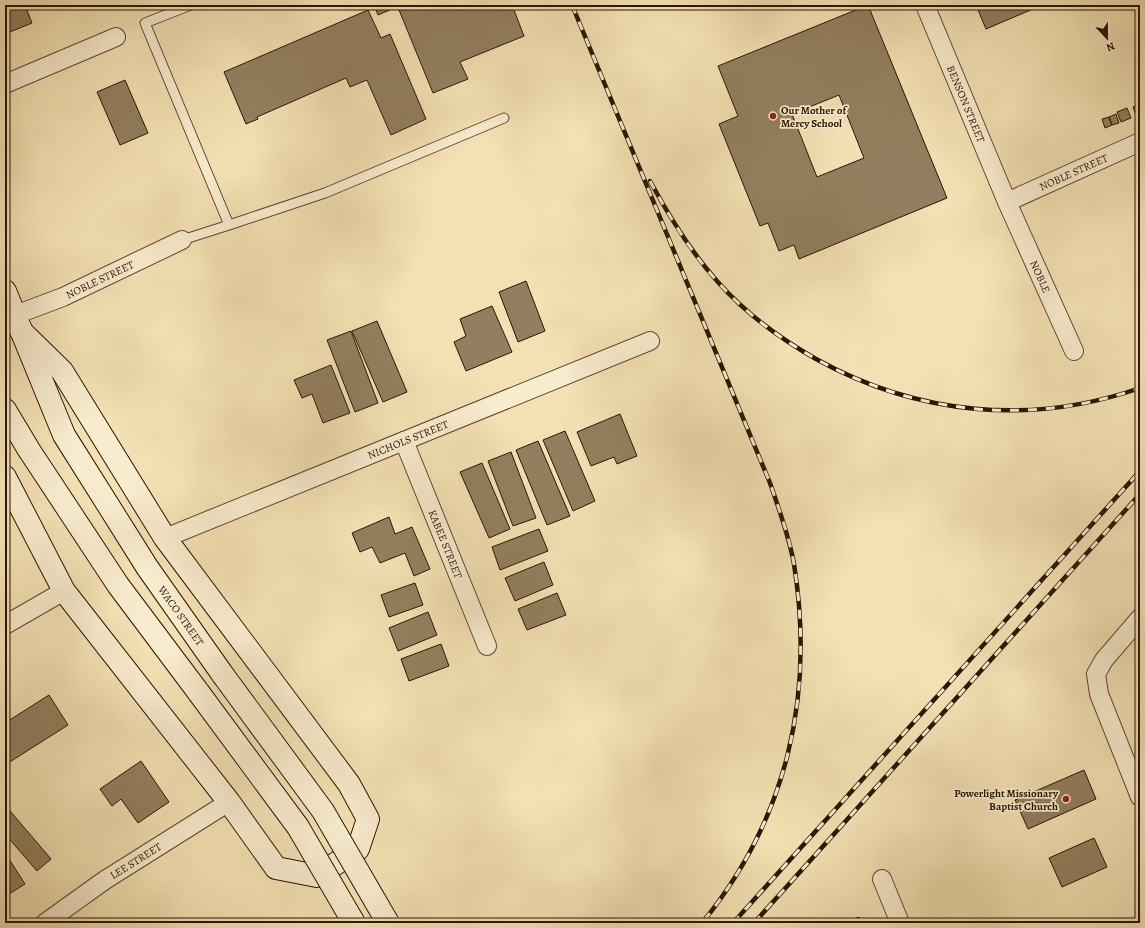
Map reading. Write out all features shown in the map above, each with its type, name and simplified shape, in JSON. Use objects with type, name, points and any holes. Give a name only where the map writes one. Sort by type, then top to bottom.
[{"type":"main road","name":"WACO STREET","points":[[5,290],[64,436],[147,567],[223,675],[323,811],[388,923]]},
{"type":"main road","points":[[5,477],[64,591],[230,802],[276,868],[318,876],[358,849],[368,819],[349,784],[165,538],[62,371],[18,323]]},
{"type":"main road","points":[[5,410],[29,450],[118,585],[298,827],[354,923]]},
{"type":"street","name":"BENSON STREET","points":[[925,5],[1007,202]]},
{"type":"street","points":[[5,84],[116,36]]},
{"type":"street","name":"NOBLE STREET","points":[[1007,202],[1140,142]]},
{"type":"street","name":"NOBLE","points":[[1007,202],[1074,351]]},
{"type":"street","name":"NOBLE STREET","points":[[18,323],[63,297],[182,240]]},
{"type":"street","name":"NICHOLS STREET","points":[[165,538],[650,341]]},
{"type":"street","name":"KABEE STREET","points":[[404,441],[487,646]]},
{"type":"street","points":[[5,624],[64,591]]},
{"type":"street","points":[[1140,618],[1104,660],[1096,674],[1099,694],[1140,797]]},
{"type":"street","name":"LEE STREET","points":[[45,923],[105,880],[230,802]]},
{"type":"street","points":[[882,879],[900,923]]},
{"type":"lane","points":[[191,5],[144,23],[229,226]]},
{"type":"lane","points":[[182,240],[229,226],[324,193],[504,118]]},
{"type":"building","points":[[5,5],[25,5],[32,23],[5,34]]},
{"type":"building","points":[[374,5],[397,5],[397,7],[378,15]]},
{"type":"building","points":[[397,5],[512,5],[524,36],[460,62],[468,79],[433,93]]},
{"type":"building","points":[[838,5],[847,5],[839,8]]},
{"type":"building","points":[[868,5],[947,198],[799,259],[794,245],[779,251],[768,223],[760,226],[719,124],[738,116],[718,66]],"holes":[[[839,95],[864,158],[817,177],[792,114]]]},
{"type":"building","points":[[976,5],[1040,5],[1040,6],[986,29]]},
{"type":"building","points":[[368,10],[381,38],[390,34],[426,119],[391,135],[367,80],[350,87],[346,78],[257,117],[258,119],[246,124],[224,72]]},
{"type":"building","points":[[125,80],[148,133],[120,145],[97,92]]},
{"type":"building","points":[[1140,104],[1140,113],[1136,115],[1133,107]]},
{"type":"building","points":[[1127,108],[1131,118],[1121,122],[1117,112]]},
{"type":"building","points":[[1116,114],[1119,123],[1112,125],[1109,117]]},
{"type":"building","points":[[1109,117],[1112,125],[1105,128],[1102,119]]},
{"type":"building","points":[[526,281],[545,331],[518,342],[499,292]]},
{"type":"building","points":[[492,306],[512,352],[466,371],[454,342],[466,336],[460,319]]},
{"type":"building","points":[[377,321],[407,392],[383,402],[352,331]]},
{"type":"building","points":[[351,331],[378,403],[355,412],[327,340]]},
{"type":"building","points":[[331,365],[350,413],[323,423],[312,394],[302,398],[294,380]]},
{"type":"building","points":[[620,414],[637,456],[617,464],[614,457],[591,466],[577,432]]},
{"type":"building","points":[[565,431],[595,501],[573,511],[543,440]]},
{"type":"building","points":[[538,441],[570,516],[547,525],[516,450]]},
{"type":"building","points":[[511,452],[536,518],[513,526],[488,461]]},
{"type":"building","points":[[482,463],[510,529],[489,538],[460,472]]},
{"type":"building","points":[[389,517],[395,534],[412,527],[430,569],[414,576],[405,553],[380,563],[372,547],[360,552],[352,533]]},
{"type":"building","points":[[539,529],[548,551],[500,570],[492,547]]},
{"type":"building","points":[[544,562],[553,585],[515,601],[505,578]]},
{"type":"building","points":[[415,583],[423,605],[389,617],[381,595]]},
{"type":"building","points":[[557,593],[566,615],[527,630],[518,609]]},
{"type":"building","points":[[428,612],[437,635],[398,651],[389,628]]},
{"type":"building","points":[[441,644],[449,666],[409,681],[401,659]]},
{"type":"building","points":[[49,695],[68,725],[5,765],[5,723]]},
{"type":"building","points":[[141,761],[169,802],[138,823],[121,799],[112,806],[100,789]]},
{"type":"building","points":[[1084,770],[1096,799],[1028,829],[1015,800]]},
{"type":"building","points":[[5,805],[51,859],[37,871],[5,834]]},
{"type":"building","points":[[1094,838],[1107,867],[1062,887],[1049,858]]},
{"type":"building","points":[[5,853],[25,884],[9,894],[5,887]]},
{"type":"building","points":[[859,917],[861,923],[844,923]]},
{"type":"railway","points":[[572,5],[770,483],[787,533],[794,564],[800,613],[800,661],[797,708],[788,754],[774,799],[755,842],[731,883],[702,923]]},
{"type":"railway","points":[[650,181],[672,220],[698,258],[707,270],[739,304],[776,334],[816,359],[854,378],[894,392],[934,403],[975,409],[1016,410],[1058,407],[1099,400],[1140,388]]},
{"type":"railway","points":[[733,923],[1140,471]]},
{"type":"railway","points":[[754,923],[1140,494]]},
{"type":"place","name":"Our Mother of Mercy School","points":[[773,116]]},
{"type":"place","name":"Powerlight Missionary Baptist Church","points":[[1066,799]]}]
